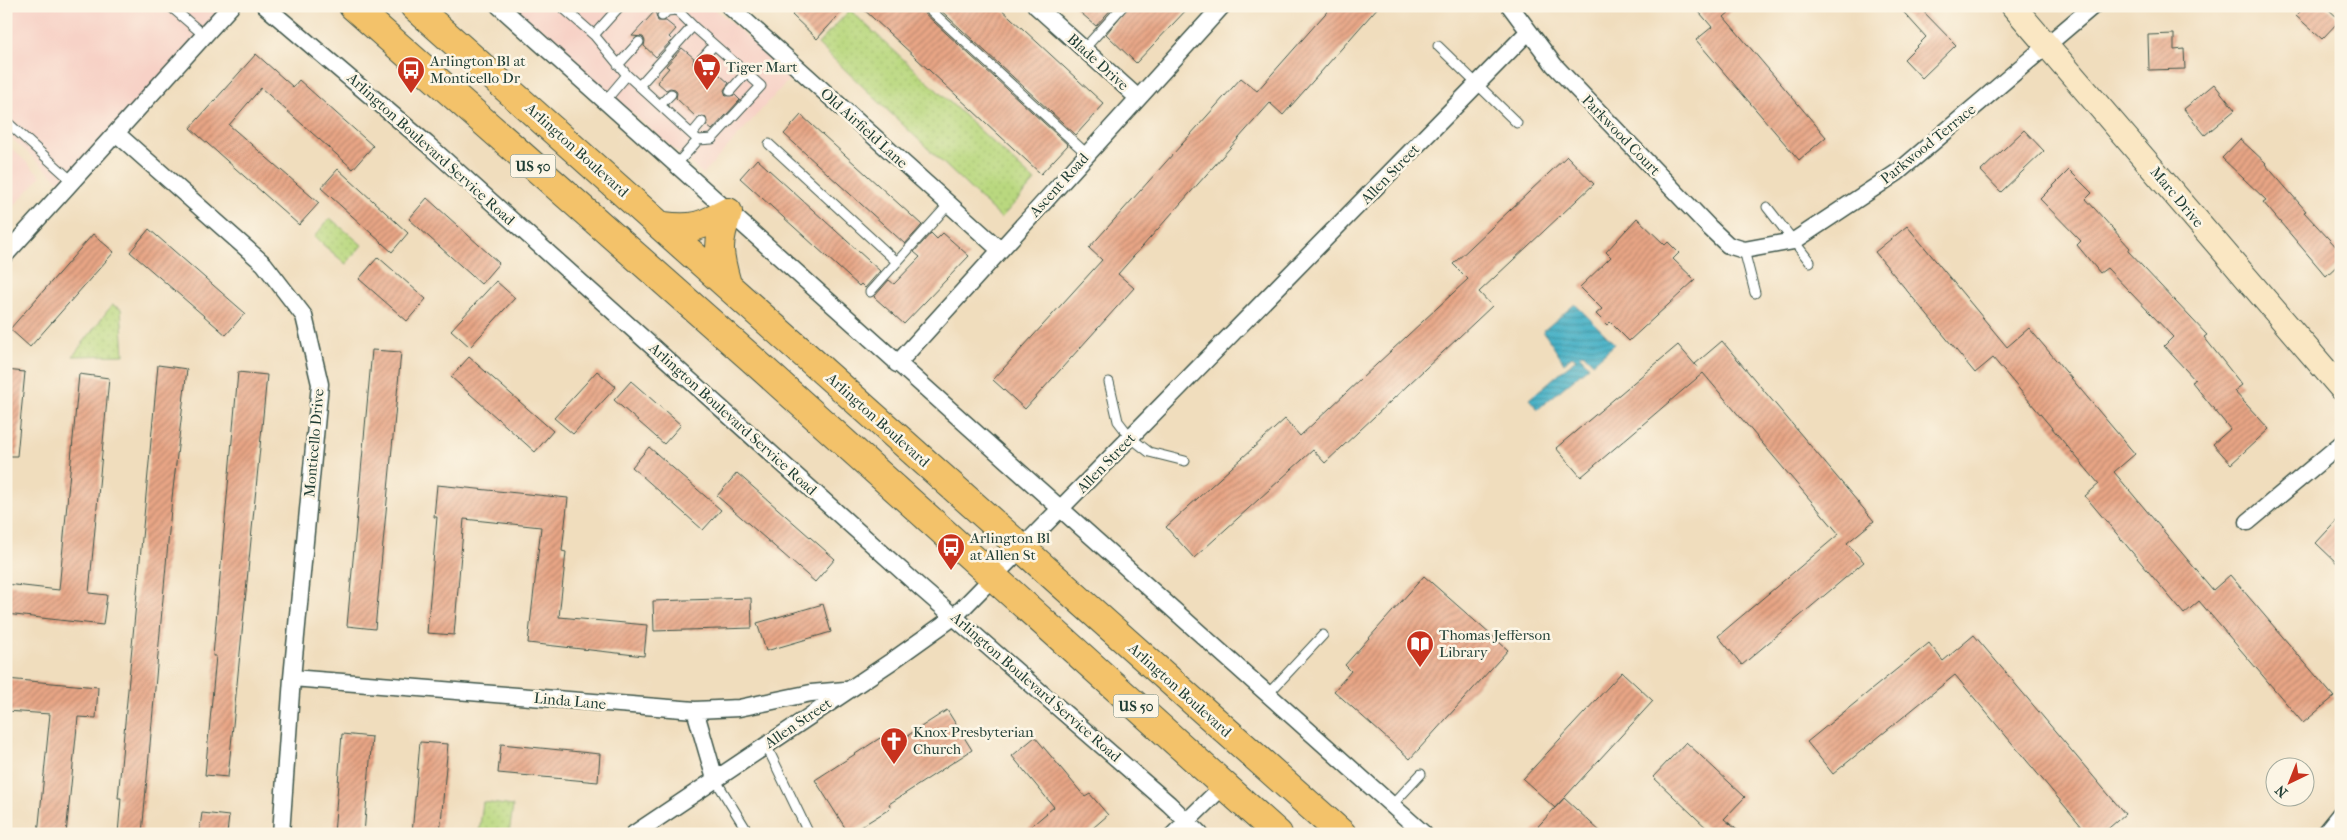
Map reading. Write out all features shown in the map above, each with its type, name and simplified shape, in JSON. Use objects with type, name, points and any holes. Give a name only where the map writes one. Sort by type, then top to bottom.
[{"type":"highway","name":"US 50","points":[[353,6],[752,360],[1278,834]]},
{"type":"highway","name":"Arlington Boulevard","points":[[414,6],[663,226],[1342,834]]},
{"type":"highway","points":[[663,226],[683,229],[700,226],[728,212]]},
{"type":"highway","points":[[727,284],[719,257],[720,234],[728,212]]},
{"type":"street","points":[[6,254],[232,6]]},
{"type":"street","name":"Arlington Boulevard Service Road","points":[[264,6],[426,144],[922,589],[1169,804],[1200,834]]},
{"type":"street","name":"Old Airfield Lane","points":[[729,6],[1000,250]]},
{"type":"street","name":"Blade Drive","points":[[1036,6],[1138,98]]},
{"type":"street","name":"Ascent Road","points":[[897,364],[1222,6]]},
{"type":"street","name":"Parkwood Court","points":[[1510,6],[1554,65],[1710,228],[1728,245],[1744,250]]},
{"type":"street","name":"Marc Drive","points":[[2013,6],[2341,388]]},
{"type":"street","name":"Parkwood Terrace","points":[[1744,250],[1794,240],[1898,172],[2094,6]]},
{"type":"street","points":[[506,8],[728,212],[897,364],[1062,508],[1424,834]]},
{"type":"street","name":"Allen Street","points":[[634,834],[955,616],[1528,32]]},
{"type":"street","name":"Monticello Drive","points":[[116,134],[264,264],[304,316],[320,384],[292,678],[281,834]]},
{"type":"street","points":[[2248,522],[2341,444]]},
{"type":"street","name":"Linda Lane","points":[[292,678],[695,710],[739,708],[811,693],[847,690]]},
{"type":"street","points":[[695,710],[715,779]]},
{"type":"street","points":[[1174,834],[1224,785]]},
{"type":"street","points":[[2324,834],[2341,813]]},
{"type":"lane","points":[[170,6],[205,36]]},
{"type":"lane","points":[[561,6],[594,35],[627,75],[660,106],[695,137],[712,140],[761,86],[677,10],[667,10],[662,16]]},
{"type":"lane","points":[[594,35],[620,6]]},
{"type":"lane","points":[[926,6],[1087,154]]},
{"type":"lane","points":[[1083,50],[1123,6]]},
{"type":"lane","points":[[639,86],[693,26]]},
{"type":"lane","points":[[618,65],[639,42]]},
{"type":"lane","points":[[698,62],[714,45]]},
{"type":"lane","points":[[1438,46],[1517,123]]},
{"type":"lane","points":[[730,91],[746,73]]},
{"type":"lane","points":[[605,101],[627,75]]},
{"type":"lane","points":[[660,106],[671,94]]},
{"type":"lane","points":[[6,121],[72,182]]},
{"type":"lane","points":[[676,165],[695,137],[702,122]]},
{"type":"lane","points":[[769,144],[897,262]]},
{"type":"lane","points":[[870,292],[949,204]]},
{"type":"lane","points":[[1767,207],[1810,262]]},
{"type":"lane","points":[[1744,250],[1755,293]]},
{"type":"lane","points":[[1109,382],[1118,421],[1131,438],[1149,452],[1184,460]]},
{"type":"lane","points":[[1268,694],[1323,635]]},
{"type":"lane","points":[[766,745],[809,834]]},
{"type":"lane","points":[[1392,805],[1421,774]]},
{"type":"lane","points":[[715,779],[749,834]]},
{"type":"shaded area","points":[[6,6],[233,6],[67,188],[6,133]]},
{"type":"shaded area","points":[[507,6],[712,6],[792,76],[703,174]]},
{"type":"shaded area","points":[[6,143],[41,176],[6,215]]},
{"type":"green space","points":[[850,10],[1035,181],[1001,218],[818,44]]},
{"type":"green space","points":[[330,218],[362,245],[346,264],[314,237]]},
{"type":"green space","points":[[112,305],[121,309],[124,355],[73,356]]},
{"type":"green space","points":[[483,802],[513,806],[509,834],[479,834]]},
{"type":"water","points":[[1575,304],[1615,344],[1593,363],[1583,353],[1580,356],[1589,366],[1538,409],[1529,399],[1576,359],[1572,356],[1564,363],[1543,331]]},
{"type":"building","points":[[800,6],[847,6],[817,39],[792,15]]},
{"type":"building","points":[[860,6],[920,6],[922,11],[1068,145],[1041,174]]},
{"type":"building","points":[[936,6],[998,6],[1104,104],[1076,135]]},
{"type":"building","points":[[1073,6],[1114,6],[1096,26]]},
{"type":"building","points":[[1129,6],[1190,6],[1136,63],[1106,34]]},
{"type":"building","points":[[1332,6],[1379,6],[1283,115],[1270,103],[1118,274],[1134,288],[1025,409],[993,380],[1102,260],[1089,248],[1241,78],[1257,91]]},
{"type":"building","points":[[1694,6],[1737,6],[1724,17],[1826,137],[1799,160],[1696,40],[1712,27]]},
{"type":"building","points":[[1898,6],[1918,6],[1956,45],[1922,78],[1904,59],[1926,37]]},
{"type":"building","points":[[2305,6],[2325,6],[2340,20],[2322,39],[2296,16]]},
{"type":"building","points":[[655,11],[658,21],[666,21],[676,29],[669,37],[672,40],[656,57],[644,46],[645,41],[643,37],[632,36]]},
{"type":"building","points":[[2174,34],[2174,50],[2184,49],[2185,69],[2149,70],[2148,35]]},
{"type":"building","points":[[682,48],[694,58],[693,64],[695,67],[703,67],[710,72],[713,69],[729,83],[724,90],[726,96],[735,95],[740,100],[712,130],[707,126],[706,118],[703,116],[697,118],[676,98],[677,93],[675,89],[670,88],[666,90],[657,82],[669,68],[666,66]]},
{"type":"building","points":[[256,54],[293,87],[299,80],[373,146],[353,169],[261,88],[229,125],[319,203],[299,225],[190,128]]},
{"type":"building","points":[[2214,84],[2235,110],[2205,135],[2184,109]]},
{"type":"building","points":[[801,115],[922,225],[905,244],[784,134]]},
{"type":"building","points":[[2024,130],[2044,151],[2001,192],[1981,171]]},
{"type":"building","points":[[2240,139],[2266,163],[2306,211],[2304,212],[2341,252],[2341,262],[2326,276],[2263,202],[2266,200],[2222,158]]},
{"type":"building","points":[[1567,156],[1594,184],[1479,292],[1492,306],[1325,463],[1313,450],[1194,558],[1166,527],[1285,419],[1300,436],[1468,279],[1453,264]]},
{"type":"building","points":[[757,159],[880,271],[865,288],[861,284],[859,286],[740,178]]},
{"type":"building","points":[[338,169],[408,233],[392,252],[321,188]]},
{"type":"building","points":[[2069,170],[2092,193],[2086,199],[2130,248],[2128,251],[2207,335],[2204,337],[2242,385],[2234,391],[2269,429],[2231,464],[2213,444],[2230,429],[2192,382],[2195,380],[2164,346],[2173,337],[2107,268],[2100,273],[2077,245],[2081,241],[2040,199]]},
{"type":"building","points":[[427,198],[499,263],[481,284],[409,219]]},
{"type":"building","points":[[1637,218],[1665,245],[1668,242],[1679,253],[1673,259],[1695,280],[1629,341],[1610,322],[1607,325],[1596,314],[1602,309],[1580,287],[1611,257],[1606,252]]},
{"type":"building","points":[[1907,226],[2007,347],[2029,328],[2135,454],[2114,472],[2213,590],[2230,575],[2334,697],[2303,723],[2199,601],[2184,614],[2085,496],[2099,484],[1993,358],[1975,373],[1875,252]]},
{"type":"building","points":[[149,229],[245,313],[226,335],[130,252]]},
{"type":"building","points":[[931,233],[937,239],[943,233],[969,256],[904,324],[874,297],[889,280],[894,284],[920,257],[914,252]]},
{"type":"building","points":[[93,234],[114,252],[30,347],[10,329]]},
{"type":"building","points":[[378,257],[426,299],[407,321],[359,279]]},
{"type":"building","points":[[496,281],[515,298],[470,347],[451,330]]},
{"type":"building","points":[[1722,341],[1874,521],[1847,543],[1864,562],[1742,665],[1718,636],[1839,534],[1703,373],[1581,477],[1556,448],[1678,345],[1698,368],[1695,364]]},
{"type":"building","points":[[372,350],[401,352],[375,629],[347,626]]},
{"type":"building","points":[[469,357],[553,431],[535,452],[451,377]]},
{"type":"building","points":[[158,365],[187,369],[172,498],[142,834],[118,834],[121,798],[118,798]]},
{"type":"building","points":[[6,370],[25,372],[17,456],[6,456]]},
{"type":"building","points":[[597,371],[616,387],[573,434],[554,418]]},
{"type":"building","points":[[238,372],[267,375],[228,777],[205,775],[216,656],[213,656]]},
{"type":"building","points":[[79,374],[109,378],[89,593],[107,595],[103,625],[6,614],[6,584],[59,590]]},
{"type":"building","points":[[631,381],[681,425],[664,444],[614,400]]},
{"type":"building","points":[[649,447],[721,510],[703,530],[632,467]]},
{"type":"building","points":[[737,473],[835,559],[815,582],[717,496]]},
{"type":"building","points":[[437,485],[568,498],[562,551],[566,552],[559,617],[647,625],[644,656],[528,643],[541,527],[464,519],[454,635],[427,633],[437,517],[434,517]]},
{"type":"building","points":[[2341,516],[2341,567],[2316,543]]},
{"type":"building","name":"Thomas Jefferson Library","points":[[1424,576],[1508,650],[1410,759],[1334,691],[1351,671],[1345,665]]},
{"type":"building","points":[[751,598],[752,628],[654,631],[653,601]]},
{"type":"building","points":[[823,604],[831,632],[766,651],[757,623]]},
{"type":"building","points":[[1974,635],[2125,814],[2102,834],[2088,834],[1955,675],[1833,774],[1807,742],[1929,643],[1943,661]]},
{"type":"building","points":[[1622,672],[1653,701],[1555,808],[1523,779]]},
{"type":"building","points":[[6,679],[98,687],[96,718],[78,717],[66,834],[38,834],[50,714],[6,711]]},
{"type":"building","name":"Knox Presbyterian Church","points":[[947,710],[972,750],[889,804],[891,808],[849,834],[815,780],[880,738],[887,749]]},
{"type":"building","points":[[342,734],[372,737],[364,834],[334,834]]},
{"type":"building","points":[[1035,737],[1085,797],[1090,794],[1108,815],[1086,834],[1022,834],[1054,807],[1012,756]]},
{"type":"building","points":[[420,742],[448,744],[440,834],[412,834]]},
{"type":"building","points":[[1686,742],[1745,797],[1724,819],[1742,834],[1713,834],[1653,777]]},
{"type":"building","points":[[501,744],[600,754],[598,782],[498,773]]},
{"type":"building","points":[[1564,798],[1603,834],[1531,834]]},
{"type":"building","points":[[202,813],[229,816],[227,834],[199,834]]},
{"type":"place","name":"Tiger Mart","points":[[707,91]]},
{"type":"place","name":"Arlington Bl at Monticello Dr","points":[[411,94]]},
{"type":"place","name":"Arlington Bl at Allen St","points":[[951,571]]},
{"type":"place","name":"Thomas Jefferson Library","points":[[1420,668]]},
{"type":"place","name":"Knox Presbyterian Church","points":[[894,765]]}]
